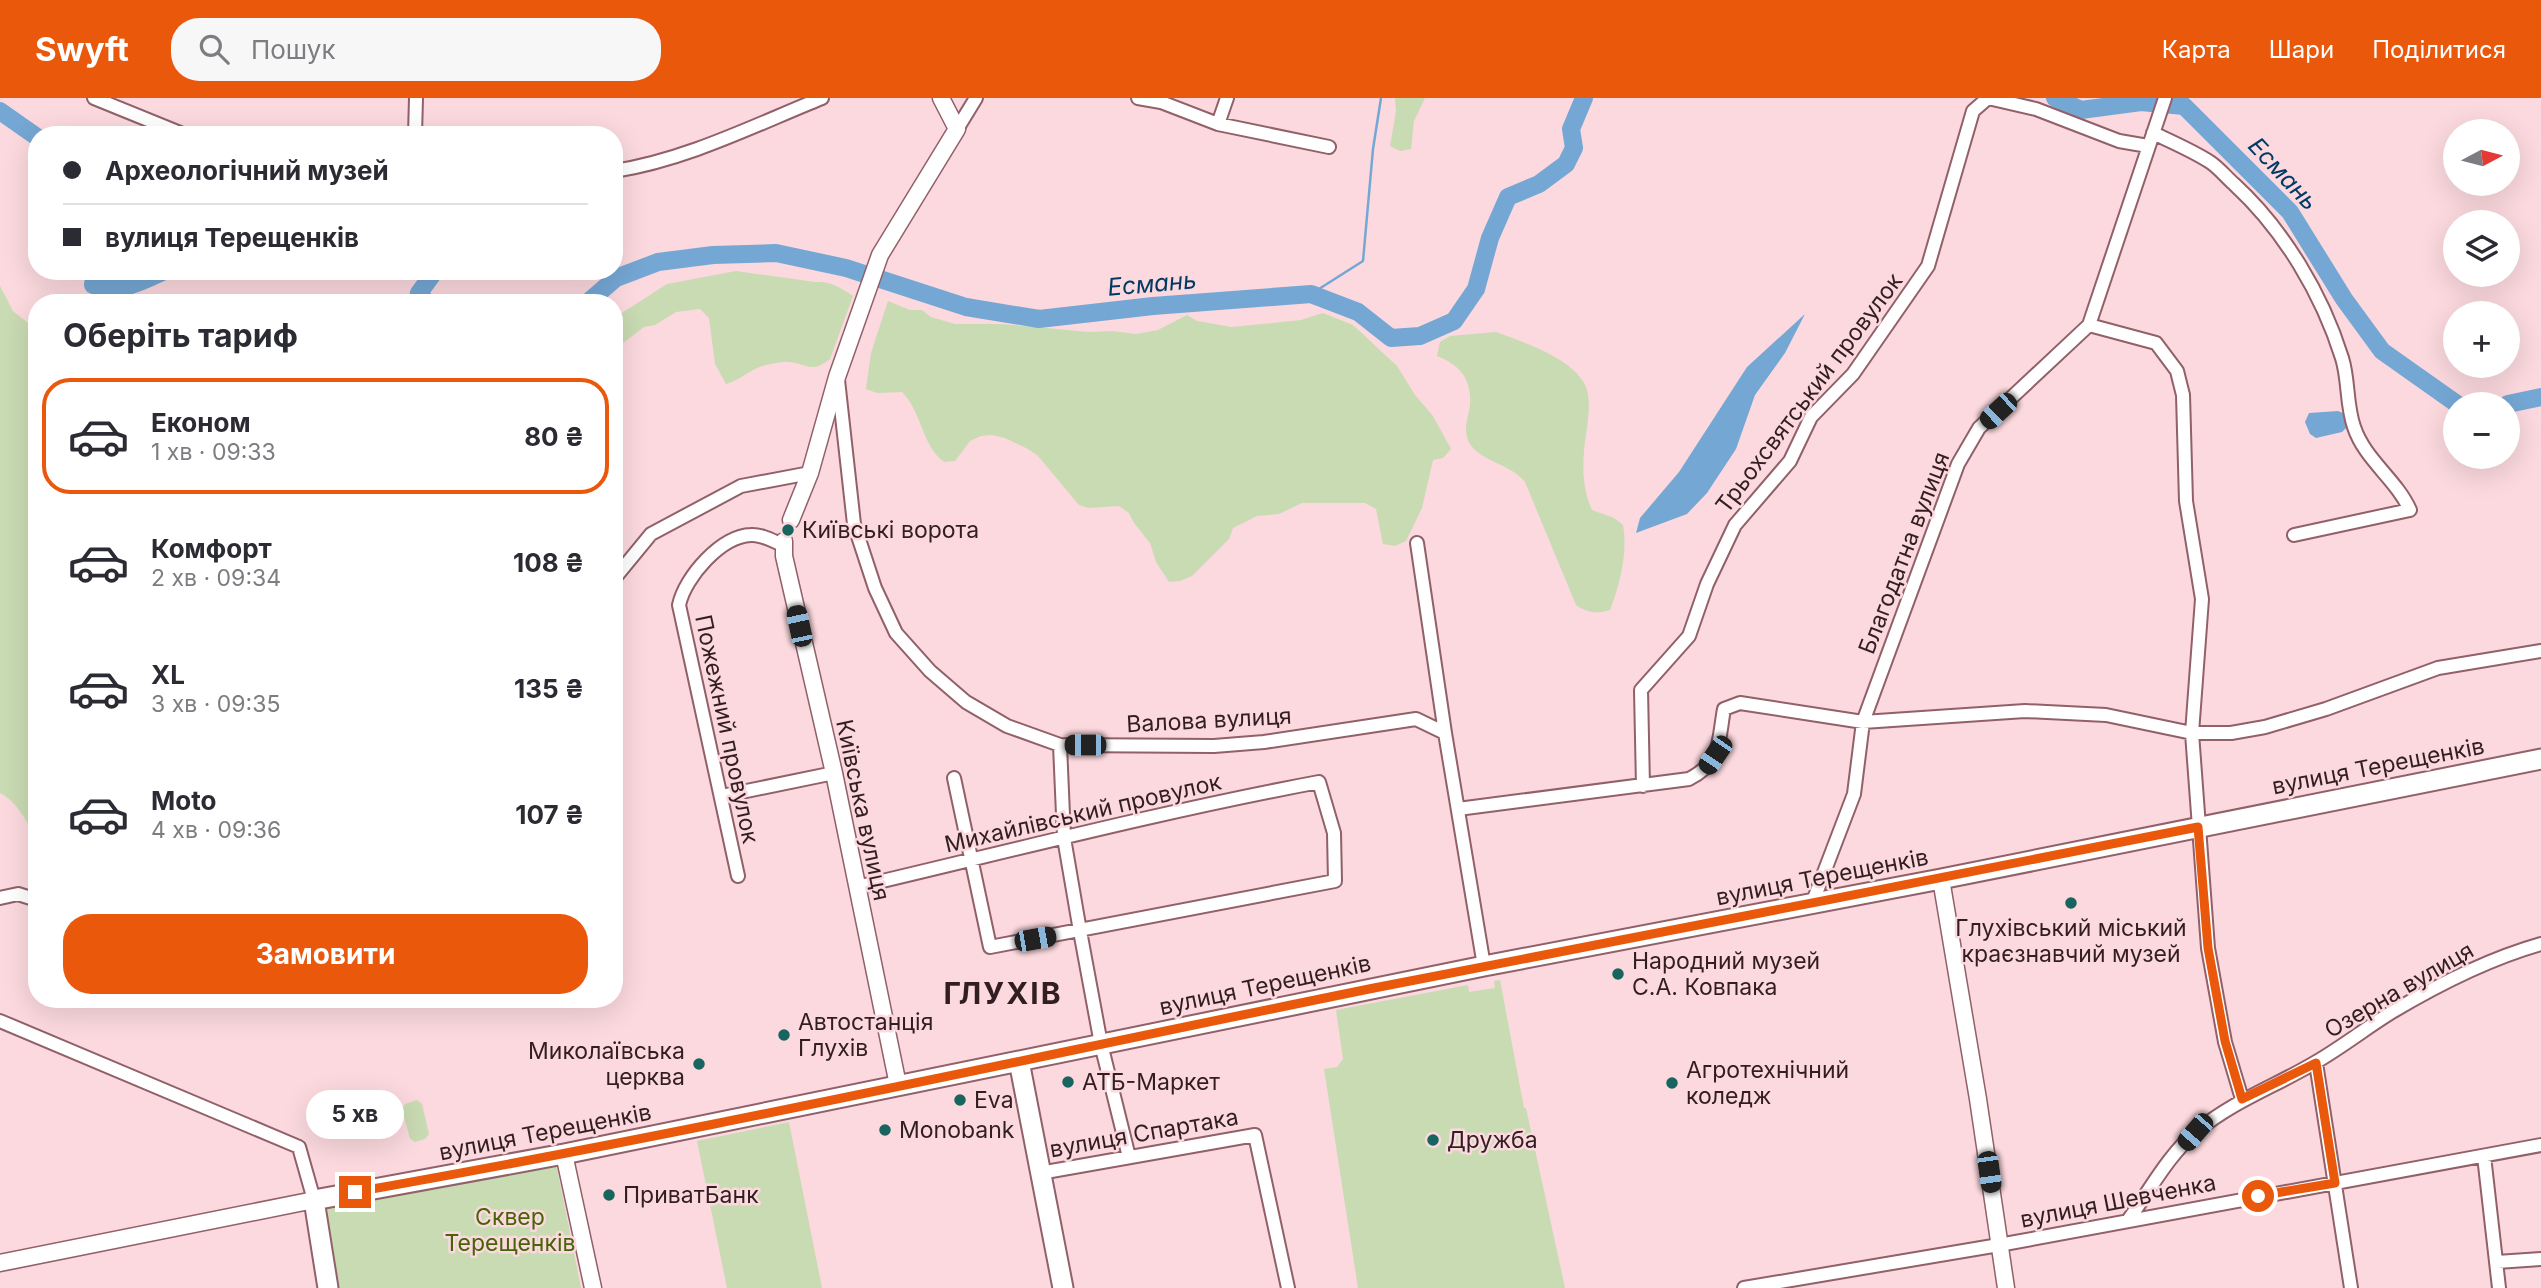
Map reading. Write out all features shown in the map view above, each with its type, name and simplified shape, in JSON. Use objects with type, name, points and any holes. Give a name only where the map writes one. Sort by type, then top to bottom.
[{"type":"main road","name":"вулиця Терещенків","points":[[314,1200],[564,1154],[1484,966],[1941,880],[2541,759]]},
{"type":"main road","points":[[1019,1060],[1063,1288]]},
{"type":"main road","points":[[314,1200],[325,1287]]},
{"type":"street","points":[[94,98],[163,126]]},
{"type":"street","points":[[415,126],[416,98]]},
{"type":"street","points":[[623,170],[644,166],[692,150],[822,98]]},
{"type":"street","points":[[941,98],[957,129]]},
{"type":"street","points":[[792,520],[810,473],[837,377],[880,255],[976,98]]},
{"type":"street","points":[[1138,98],[1161,102],[1218,124],[1329,147]]},
{"type":"street","points":[[1218,124],[1227,98]]},
{"type":"street","name":"Трьохсвятський провулок","points":[[1643,786],[1641,690],[1689,636],[1707,584],[1735,525],[1790,461],[1811,417],[1853,374],[1928,266],[1973,111],[1988,98],[2036,109],[2119,141],[2148,146]]},
{"type":"street","name":"Благодатна вулиця","points":[[1812,904],[1854,794],[1863,722],[1958,464],[1979,428],[2089,325],[2165,98]]},
{"type":"street","points":[[2155,128],[2211,163],[2258,206],[2292,256],[2325,309],[2344,362],[2347,399],[2354,428],[2369,458],[2404,497],[2410,510],[2294,535]]},
{"type":"street","points":[[2089,325],[2156,343],[2177,370],[2183,395],[2186,501],[2202,599],[2192,733],[2208,948],[2225,1041],[2242,1099]]},
{"type":"street","name":"Валова вулиця","points":[[837,377],[854,524],[875,588],[896,634],[930,671],[967,702],[1007,726],[1060,745],[1214,746],[1264,742],[1416,719],[1445,733]]},
{"type":"street","points":[[623,568],[651,534],[741,486],[810,473]]},
{"type":"street","name":"Пожежний провулок","points":[[738,876],[679,605],[682,592],[717,548],[738,537],[754,534],[783,543]]},
{"type":"street","name":"Київська вулиця","points":[[783,543],[834,773],[898,1085]]},
{"type":"street","points":[[1417,544],[1484,966]]},
{"type":"street","points":[[1458,809],[1689,779],[1705,771],[1715,755],[1724,709],[1740,703],[1863,722],[2025,712],[2105,715],[2192,733],[2231,733],[2264,727],[2326,709],[2438,668],[2541,651]]},
{"type":"street","points":[[1060,745],[1065,838],[1080,931],[1101,1044],[1129,1157]]},
{"type":"street","points":[[722,796],[834,773]]},
{"type":"street","points":[[954,778],[990,947],[1080,931]]},
{"type":"street","name":"Михайлівський провулок","points":[[857,887],[1228,800],[1319,782],[1334,833],[1335,881],[1080,931]]},
{"type":"street","points":[[1941,880],[2006,1288]]},
{"type":"street","points":[[0,898],[18,894],[28,897]]},
{"type":"street","name":"Озерна вулиця","points":[[2129,1219],[2170,1161],[2195,1132],[2242,1099],[2316,1063],[2392,1012],[2449,980],[2507,954],[2541,944]]},
{"type":"street","points":[[0,1021],[299,1147],[314,1200]]},
{"type":"street","points":[[2316,1063],[2351,1288]]},
{"type":"street","name":"вулиця Спартака","points":[[1040,1173],[1255,1135],[1288,1288]]},
{"type":"street","name":"вулиця Шевченка","points":[[1744,1288],[1999,1245],[2541,1145]]},
{"type":"street","points":[[564,1154],[593,1288]]},
{"type":"street","points":[[2484,1156],[2499,1288]]},
{"type":"street","name":"вулиця Терещенків","points":[[0,1263],[314,1200]]},
{"type":"street","points":[[2497,1262],[2541,1259]]},
{"type":"green space","points":[[1395,98],[1425,98],[1414,121],[1411,149],[1400,151],[1390,146],[1396,111]]},
{"type":"green space","points":[[736,271],[826,282],[853,296],[830,359],[824,364],[814,367],[786,362],[766,365],[726,384],[715,364],[709,318],[700,309],[676,312],[655,325],[644,327],[623,343],[623,312],[667,284]]},
{"type":"green space","points":[[0,286],[13,311],[28,323],[28,825],[17,808],[0,793]]},
{"type":"green space","points":[[888,301],[910,310],[922,310],[931,317],[955,324],[1001,324],[1136,334],[1158,330],[1187,315],[1197,321],[1232,327],[1301,320],[1323,313],[1353,325],[1397,366],[1415,395],[1433,416],[1451,449],[1443,458],[1433,460],[1422,508],[1406,541],[1395,546],[1383,544],[1376,509],[1365,503],[1302,503],[1279,514],[1257,516],[1233,528],[1229,539],[1192,576],[1169,582],[1156,562],[1150,543],[1129,513],[1119,506],[1089,508],[1079,505],[1038,456],[1005,438],[981,436],[970,441],[955,461],[944,462],[936,455],[914,409],[902,392],[877,393],[866,389],[871,353]]},
{"type":"green space","points":[[1496,332],[1559,359],[1580,377],[1586,387],[1589,410],[1583,467],[1587,496],[1592,510],[1614,518],[1623,525],[1622,568],[1610,610],[1592,612],[1576,605],[1525,482],[1518,475],[1476,451],[1467,437],[1470,396],[1467,380],[1452,364],[1437,356],[1440,342],[1450,336]]},
{"type":"green space","name":"Дружба","points":[[1500,980],[1524,1108],[1565,1288],[1358,1288],[1324,1069],[1337,1067],[1343,1059],[1336,1010],[1468,985],[1469,992],[1495,988],[1494,981]]},
{"type":"green space","points":[[417,1100],[422,1104],[429,1134],[425,1139],[415,1142],[410,1139],[402,1109],[405,1104]]},
{"type":"green space","points":[[789,1122],[822,1288],[727,1288],[697,1141]]},
{"type":"green space","name":"Сквер Терещенків","points":[[556,1163],[574,1242],[581,1288],[339,1288],[326,1206]]},
{"type":"water","points":[[1805,314],[1785,353],[1755,395],[1736,449],[1707,493],[1687,514],[1636,533],[1640,518],[1679,472],[1747,367]]},
{"type":"water","points":[[2309,413],[2343,413],[2347,427],[2342,432],[2316,438],[2310,434],[2305,422]]},
{"type":"waterway","points":[[1311,294],[1363,261],[1373,149],[1381,98]]},
{"type":"waterway","name":"Есмань","points":[[623,275],[658,262],[713,255],[776,253],[846,268],[966,307],[1039,319],[1153,306],[1311,294],[1358,312],[1391,338],[1420,336],[1454,321],[1476,289],[1490,238],[1508,197],[1539,184],[1566,164],[1574,148],[1571,129],[1584,98]]},
{"type":"waterway","name":"Есмань","points":[[2055,98],[2081,110],[2141,102],[2184,106],[2290,212],[2344,299],[2382,351],[2443,394]]},
{"type":"waterway","name":"Есмань","points":[[0,111],[28,131]]},
{"type":"waterway","name":"Есмань","points":[[94,280],[93,285],[113,288],[130,286],[144,280]]},
{"type":"waterway","name":"Есмань","points":[[420,294],[428,280]]},
{"type":"waterway","name":"Есмань","points":[[597,294],[614,280]]},
{"type":"waterway","name":"Есмань","points":[[2520,401],[2541,397]]},
{"type":"place","name":"Київські ворота","points":[[788,530]]},
{"type":"place","name":"Глухівський міський краєзнавчий музей","points":[[2071,903]]},
{"type":"place","name":"Народний музей С.А. Ковпака","points":[[1618,974]]},
{"type":"place","name":"Автостанція Глухів","points":[[784,1035]]},
{"type":"place","name":"Миколаївська церква","points":[[699,1064]]},
{"type":"place","name":"АТБ-Маркет","points":[[1068,1082]]},
{"type":"place","name":"Агротехнічний коледж","points":[[1672,1083]]},
{"type":"place","name":"Eva","points":[[960,1100]]},
{"type":"place","name":"Monobank","points":[[885,1130]]},
{"type":"place","name":"Дружба","points":[[1433,1140]]},
{"type":"place","name":"ПриватБанк","points":[[609,1195]]},
{"type":"district","name":"ГЛУХІВ","points":[[1003,994]]},
{"type":"route","points":[[355,1192],[564,1154],[1484,966],[1941,880],[2198,827],[2208,948],[2225,1041],[2242,1099],[2316,1063],[2335,1183],[2258,1196]]}]
